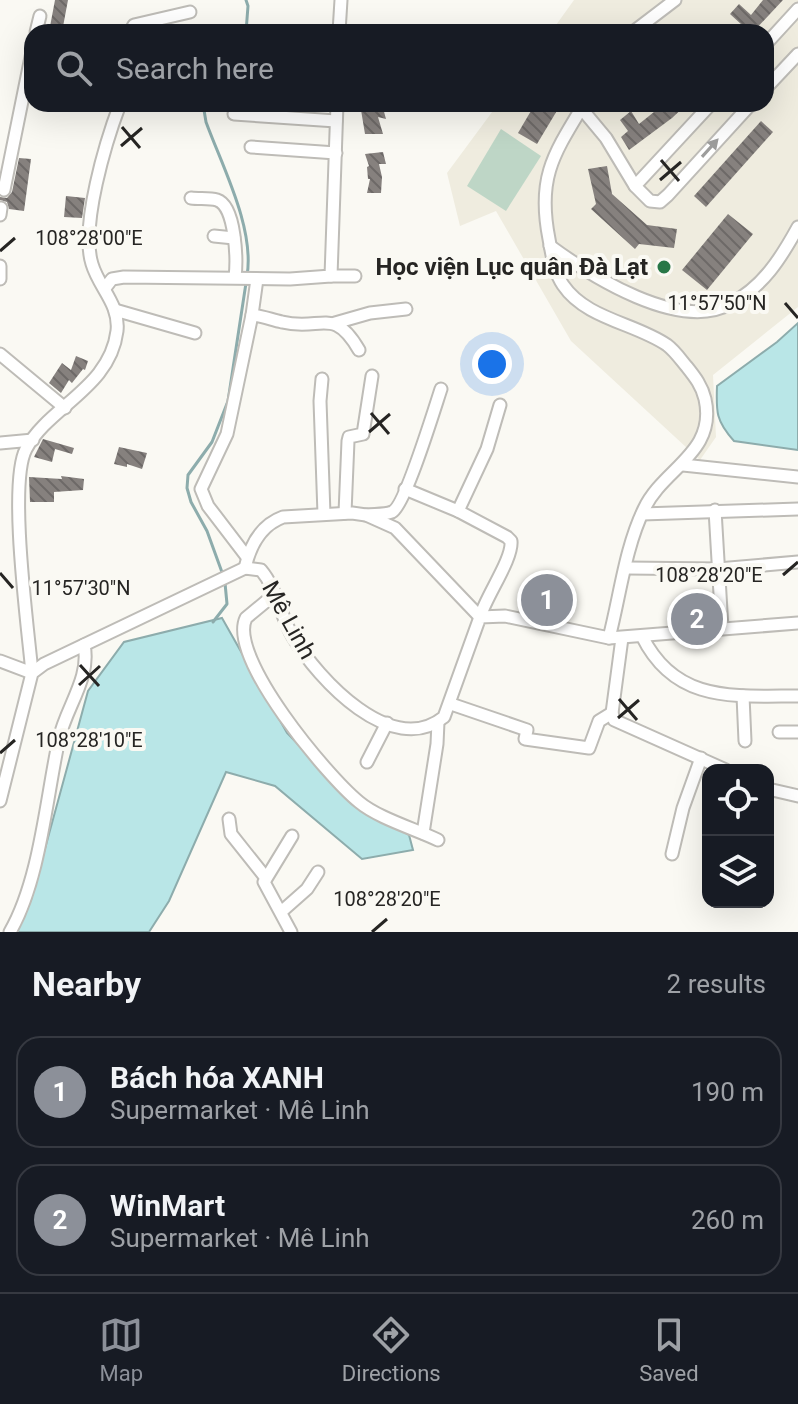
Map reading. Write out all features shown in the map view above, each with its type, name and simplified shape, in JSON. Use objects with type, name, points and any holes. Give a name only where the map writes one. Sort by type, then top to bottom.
[{"type":"street","points":[[340,24],[341,0]]},
{"type":"street","points":[[644,24],[675,0]]},
{"type":"street","points":[[774,35],[798,9]]},
{"type":"street","points":[[138,24],[190,12]]},
{"type":"street","points":[[38,24],[40,16]]},
{"type":"street","points":[[774,80],[798,54]]},
{"type":"street","points":[[4,190],[24,91]]},
{"type":"street","points":[[0,801],[32,673],[18,476],[23,457],[33,440],[105,365],[117,329],[115,310],[91,259],[90,231],[98,179],[118,112]]},
{"type":"street","points":[[331,276],[337,112]]},
{"type":"street","points":[[579,112],[547,174],[544,212],[558,276],[583,305],[666,345],[695,376],[705,398],[702,440],[683,465],[658,486],[642,514],[627,568],[616,638],[612,713],[614,720],[624,727],[714,764]]},
{"type":"street","points":[[587,112],[635,186],[650,201],[660,202],[744,112]]},
{"type":"street","points":[[635,186],[704,112]]},
{"type":"street","points":[[234,114],[336,121]]},
{"type":"street","points":[[251,147],[336,153]]},
{"type":"street","points":[[191,198],[221,202],[245,278],[252,315],[227,434],[201,489],[243,565]]},
{"type":"street","points":[[550,246],[588,273],[621,291],[660,304],[703,312],[729,305],[757,286],[780,258],[798,227]]},
{"type":"street","points":[[214,236],[234,238]]},
{"type":"street","points":[[0,266],[0,279]]},
{"type":"street","points":[[105,288],[112,279],[124,277],[355,276]]},
{"type":"street","points":[[252,315],[272,317],[281,322],[335,323],[370,313],[406,309]]},
{"type":"street","points":[[115,310],[195,333]]},
{"type":"street","points":[[335,323],[345,329],[359,350]]},
{"type":"street","points":[[0,354],[65,408]]},
{"type":"street","points":[[345,513],[348,441],[349,437],[363,434],[372,376]]},
{"type":"street","points":[[322,379],[324,514]]},
{"type":"street","points":[[366,515],[391,512],[405,489],[441,389]]},
{"type":"street","points":[[458,511],[487,449],[500,405]]},
{"type":"street","points":[[0,443],[33,440]]},
{"type":"street","points":[[683,465],[798,477]]},
{"type":"street","points":[[405,489],[458,511],[507,537],[512,547],[485,599],[451,704],[438,722],[423,833]]},
{"type":"street","points":[[642,514],[798,509]]},
{"type":"street","points":[[715,510],[722,628]]},
{"type":"street","name":"Mê Linh","points":[[32,673],[44,664],[243,565],[260,534],[283,517],[345,513],[366,515],[403,533],[480,617]]},
{"type":"street","points":[[627,568],[718,569],[798,562]]},
{"type":"street","name":"Mê Linh","points":[[243,565],[261,570],[275,594],[291,634],[315,668],[351,704],[387,723],[406,728],[421,728],[438,722]]},
{"type":"street","points":[[275,594],[246,618],[243,626],[246,648],[290,725],[358,801],[438,840]]},
{"type":"street","points":[[480,617],[505,616],[616,638],[798,623]]},
{"type":"street","points":[[642,636],[658,664],[681,682],[706,692],[798,696]]},
{"type":"street","points":[[10,932],[28,888],[61,733],[87,663],[84,645]]},
{"type":"street","points":[[0,661],[32,673]]},
{"type":"street","points":[[743,696],[745,741]]},
{"type":"street","points":[[451,704],[527,730],[525,739],[589,748],[599,721],[612,713]]},
{"type":"street","points":[[367,762],[387,723]]},
{"type":"street","points":[[779,732],[798,732]]},
{"type":"street","points":[[672,854],[683,808],[701,758]]},
{"type":"street","points":[[774,790],[798,796]]},
{"type":"street","points":[[229,819],[231,834],[266,878]]},
{"type":"street","points":[[291,932],[264,886],[292,836]]},
{"type":"street","points":[[281,912],[307,889],[318,872]]},
{"type":"shaded area","name":"Học viện Lục quân Đà Lạt","points":[[574,0],[798,0],[798,307],[713,375],[716,437],[700,460],[571,341],[496,211],[460,226],[447,173],[492,112],[774,112],[774,24],[557,24]]},
{"type":"green space","points":[[501,129],[541,156],[506,211],[467,186]]},
{"type":"water","points":[[798,323],[798,450],[734,441],[718,416],[717,386]]},
{"type":"water","points":[[222,618],[287,733],[357,805],[409,835],[413,850],[362,859],[275,786],[226,772],[169,901],[149,932],[14,932],[31,900],[88,691],[124,642]]},
{"type":"building","points":[[55,0],[68,0],[64,24],[50,24]]},
{"type":"building","points":[[763,0],[783,0],[760,24],[741,24],[730,14],[739,4],[751,15]]},
{"type":"building","points":[[361,112],[384,112],[386,119],[378,117],[383,134],[365,134]]},
{"type":"building","points":[[530,112],[556,112],[537,144],[518,133]]},
{"type":"building","points":[[632,112],[639,124],[654,112],[678,112],[629,150],[621,137],[628,131],[620,120]]},
{"type":"building","points":[[761,121],[773,132],[706,207],[694,196]]},
{"type":"building","points":[[383,152],[386,164],[379,164],[381,193],[367,193],[370,179],[365,154]]},
{"type":"building","points":[[19,158],[31,159],[24,211],[9,209],[7,202],[0,200],[0,197],[7,198],[12,192]]},
{"type":"building","points":[[607,166],[612,194],[647,225],[677,229],[674,248],[639,244],[635,249],[591,209],[596,204],[588,169]]},
{"type":"building","points":[[66,196],[85,198],[82,218],[64,217]]},
{"type":"building","points":[[728,214],[753,234],[707,290],[682,270]]},
{"type":"building","points":[[76,356],[88,361],[85,370],[72,383],[69,380],[61,393],[49,383],[62,363],[71,370]]},
{"type":"building","points":[[43,439],[74,448],[72,454],[55,449],[52,462],[34,457]]},
{"type":"building","points":[[119,447],[147,453],[142,469],[114,464]]},
{"type":"building","points":[[61,476],[84,479],[83,490],[54,492],[54,502],[30,502],[29,477],[62,479]]},
{"type":"waterway","points":[[246,0],[247,24]]},
{"type":"waterway","points":[[204,112],[242,218],[248,257],[247,276]]},
{"type":"waterway","points":[[223,575],[207,531],[191,502],[187,488],[188,475],[212,442],[228,401],[246,283]]},
{"type":"waterway","points":[[213,622],[227,604],[225,583]]},
{"type":"place","name":"Học viện Lục quân Đà Lạt","points":[[664,267]]},
{"type":"place","name":"Bách hóa XANH","points":[[547,600]]},
{"type":"place","name":"WinMart","points":[[697,619]]}]
